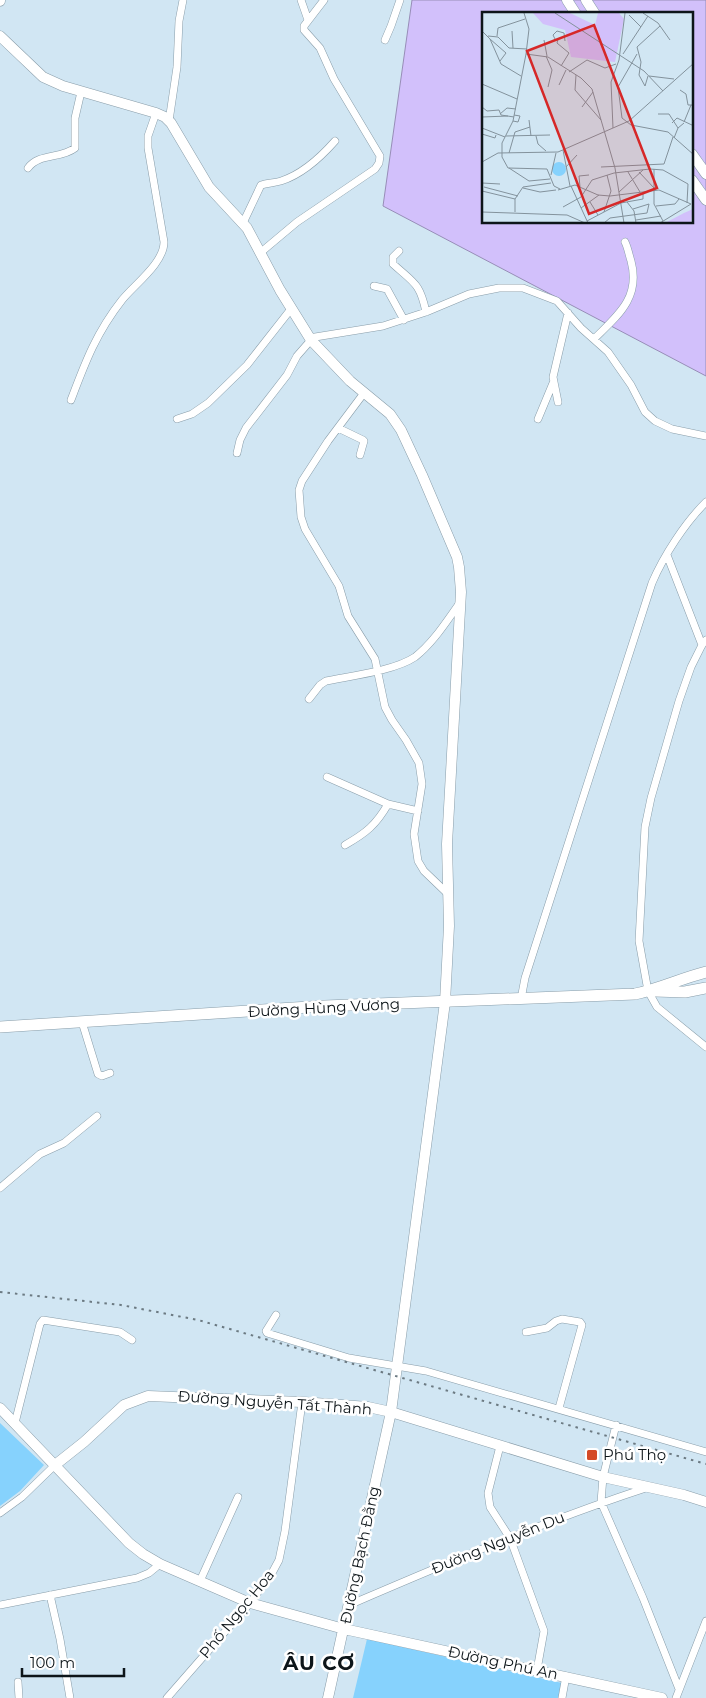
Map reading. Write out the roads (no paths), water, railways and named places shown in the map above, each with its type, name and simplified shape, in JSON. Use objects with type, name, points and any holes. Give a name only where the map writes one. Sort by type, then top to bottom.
[{"type":"main road","name":"Đường Hùng Vương","points":[[0,1027],[325,1006],[634,994],[648,991],[684,977],[706,972]]},
{"type":"main road","name":"Đường Hùng Vương","points":[[648,991],[686,992],[706,988]]},
{"type":"street","points":[[0,36],[43,77],[81,92],[156,113],[169,121],[177,67],[179,21],[183,0]]},
{"type":"street","points":[[301,0],[308,20]]},
{"type":"street","points":[[260,253],[297,222],[375,169],[380,160],[380,156],[334,78],[320,48],[304,30],[308,20],[324,0]]},
{"type":"street","points":[[385,40],[392,26],[400,0]]},
{"type":"street","points":[[567,0],[575,12]]},
{"type":"street","points":[[586,0],[594,12]]},
{"type":"street","points":[[28,168],[35,160],[65,154],[75,148],[75,118],[81,92]]},
{"type":"street","points":[[70,400],[98,334],[122,300],[163,254],[164,242],[148,148],[148,136],[156,113]]},
{"type":"street","name":"Đường Bạch Đằng","points":[[169,121],[209,187],[243,223],[310,339],[364,393],[396,421],[422,474],[457,557],[461,578],[447,844],[449,938],[445,1002],[391,1412],[328,1698]]},
{"type":"street","points":[[243,223],[261,185],[280,182],[304,170],[319,160],[335,141]]},
{"type":"street","points":[[694,157],[706,174]]},
{"type":"street","points":[[694,183],[706,200]]},
{"type":"street","points":[[594,339],[621,313],[631,293],[634,279],[633,267],[625,242]]},
{"type":"street","points":[[399,251],[393,257],[393,264],[421,291],[426,312]]},
{"type":"street","points":[[374,286],[387,289],[404,320]]},
{"type":"street","points":[[237,453],[240,440],[246,428],[287,375],[297,356],[310,339],[383,326],[426,312],[469,294],[508,287],[523,288],[557,301],[581,328],[608,352],[632,384],[645,412],[655,421],[672,429],[706,436]]},
{"type":"street","points":[[177,419],[192,414],[208,403],[240,371],[291,309]]},
{"type":"street","points":[[558,402],[553,383],[554,368],[568,313]]},
{"type":"street","points":[[538,419],[553,383]]},
{"type":"street","points":[[364,393],[300,485],[301,517],[305,529],[339,586],[348,616],[372,654],[378,670],[385,707],[406,740],[421,770],[422,784],[414,834],[418,861],[424,871],[449,894]]},
{"type":"street","points":[[338,428],[364,441],[360,455]]},
{"type":"street","points":[[521,999],[525,978],[652,582],[692,516],[706,502]]},
{"type":"street","points":[[667,555],[679,590],[704,643],[691,667],[679,701],[651,798],[645,827],[639,941],[648,991],[657,1007],[706,1047]]},
{"type":"street","points":[[308,699],[326,681],[405,662],[420,653],[460,603]]},
{"type":"street","points":[[327,777],[388,804],[418,811]]},
{"type":"street","points":[[345,844],[373,827],[388,804]]},
{"type":"street","points":[[82,1022],[98,1074],[102,1076],[110,1073]]},
{"type":"street","points":[[0,1188],[40,1154],[64,1143],[96,1116]]},
{"type":"street","points":[[276,1315],[267,1333],[349,1358],[426,1371],[706,1452]]},
{"type":"street","points":[[526,1332],[547,1328],[562,1319],[580,1322],[582,1325],[559,1408]]},
{"type":"street","points":[[14,1423],[40,1324],[43,1320],[120,1332],[132,1340]]},
{"type":"street","name":"Đường Nguyễn Tất Thành","points":[[55,1466],[124,1405],[148,1396],[302,1402],[361,1406],[391,1412],[603,1476],[706,1502]]},
{"type":"street","name":"Phố Ngọc Hoa","points":[[167,1698],[250,1603],[279,1560],[302,1402]]},
{"type":"street","points":[[0,1408],[129,1543],[143,1554],[160,1564],[250,1603],[344,1629]]},
{"type":"street","points":[[616,1425],[603,1476],[601,1502],[643,1598],[679,1689]]},
{"type":"street","points":[[500,1446],[488,1493],[488,1501],[510,1538],[544,1631],[537,1670]]},
{"type":"street","points":[[0,1513],[22,1497],[55,1466]]},
{"type":"street","name":"Đường Nguyễn Du","points":[[349,1604],[601,1502],[649,1487]]},
{"type":"street","points":[[200,1581],[238,1497]]},
{"type":"street","points":[[0,1605],[137,1578],[149,1573],[160,1564]]},
{"type":"street","points":[[50,1595],[70,1698]]},
{"type":"street","points":[[676,1698],[706,1621]]},
{"type":"street","name":"Đường Phú An","points":[[344,1629],[662,1698]]},
{"type":"street","points":[[562,1698],[566,1676]]},
{"type":"street","points":[[18,1682],[20,1698]]},
{"type":"railway","points":[[0,1292],[121,1305],[198,1320],[706,1464]]},
{"type":"place","name":"Phú Thọ","points":[[592,1455]]},
{"type":"district","name":"ÂU CƠ","points":[[319,1663]]}]
